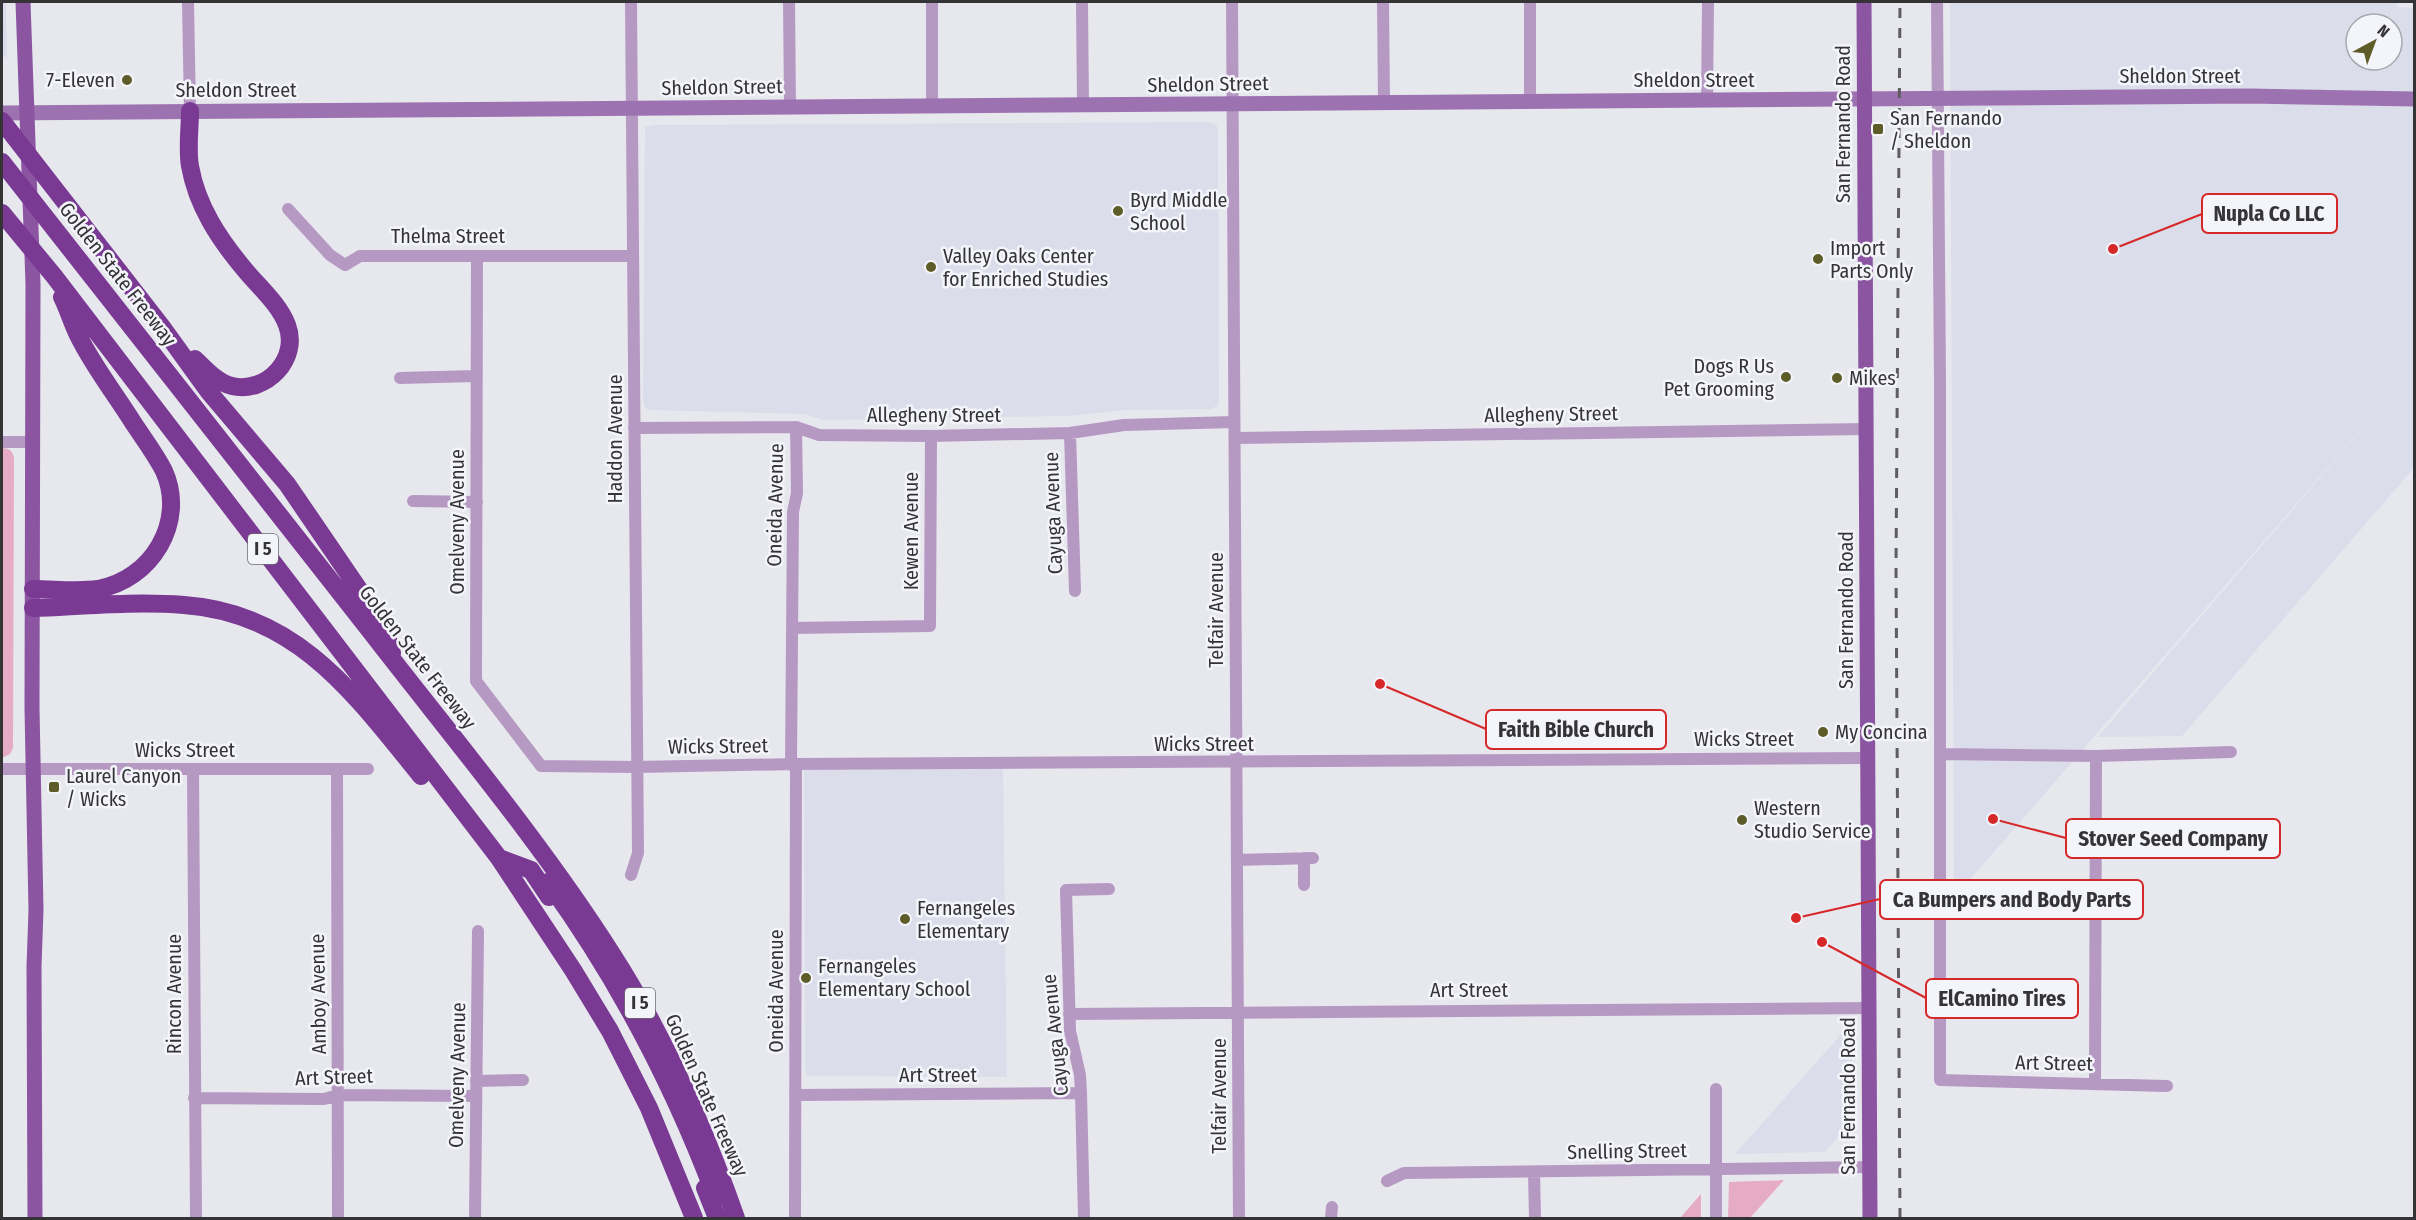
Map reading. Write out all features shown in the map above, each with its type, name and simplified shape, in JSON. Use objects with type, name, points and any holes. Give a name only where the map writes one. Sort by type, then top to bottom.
[{"type":"highway","points":[[162,327],[210,374],[230,386],[251,388],[275,376],[289,353],[287,326],[275,305],[225,246],[204,212],[189,165],[190,111]]},
{"type":"highway","points":[[3,116],[209,392],[287,484],[384,627],[395,664]]},
{"type":"highway","name":"Golden State Freeway","points":[[2,162],[508,808],[575,899],[619,966],[688,1095],[736,1218]]},
{"type":"highway","name":"I 5","points":[[2,213],[54,276],[499,858],[573,970],[610,1031],[649,1108],[686,1193],[694,1218]]},
{"type":"highway","points":[[33,589],[96,589],[126,580],[142,568],[157,552],[170,516],[171,501],[164,472],[78,336],[54,276]]},
{"type":"highway","points":[[33,608],[185,605],[230,612],[265,626],[300,646],[334,674],[447,807],[472,823]]},
{"type":"highway","points":[[508,808],[516,838],[591,945],[664,1074],[724,1218]]},
{"type":"highway","points":[[499,858],[531,870],[604,981],[667,1098],[717,1218]]},
{"type":"main road","points":[[23,2],[33,284],[32,708],[35,1218]]},
{"type":"main road","name":"San Fernando Road","points":[[1864,2],[1870,1218]]},
{"type":"main road","name":"Sheldon Street","points":[[3,116],[27,112],[1233,105],[1937,98],[2343,96],[2415,99]]},
{"type":"street","points":[[188,2],[190,111]]},
{"type":"street","name":"Haddon Avenue","points":[[631,2],[638,853],[631,875]]},
{"type":"street","points":[[789,2],[789,107]]},
{"type":"street","points":[[932,2],[932,106]]},
{"type":"street","points":[[1082,2],[1083,106]]},
{"type":"street","name":"Telfair Avenue","points":[[1232,2],[1239,1218]]},
{"type":"street","points":[[1383,2],[1384,103]]},
{"type":"street","points":[[1530,2],[1530,102]]},
{"type":"street","points":[[1707,101],[1708,2]]},
{"type":"street","points":[[1937,2],[1941,754],[2096,756],[2231,752]]},
{"type":"street","name":"Thelma Street","points":[[288,209],[330,255],[345,265],[360,256],[633,256]]},
{"type":"street","name":"Omelveny Avenue","points":[[477,256],[476,681],[541,766]]},
{"type":"street","points":[[400,378],[476,376]]},
{"type":"street","name":"Allegheny Street","points":[[634,428],[796,428],[819,435],[931,436],[1070,433],[1124,424],[1234,422]]},
{"type":"street","name":"Oneida Avenue","points":[[795,1218],[792,628],[796,428]]},
{"type":"street","name":"Allegheny Street","points":[[1235,438],[1867,429]]},
{"type":"street","name":"Cayuga Avenue","points":[[1070,433],[1075,591]]},
{"type":"street","name":"Kewen Avenue","points":[[792,628],[930,626],[931,436]]},
{"type":"street","points":[[2,442],[33,442]]},
{"type":"street","points":[[413,501],[477,502]]},
{"type":"street","name":"Art Street","points":[[1941,754],[1940,1080],[2167,1086]]},
{"type":"street","points":[[2095,1083],[2096,756]]},
{"type":"street","name":"Wicks Street","points":[[541,766],[636,768],[794,764],[1867,758]]},
{"type":"street","name":"Wicks Street","points":[[2,769],[368,769]]},
{"type":"street","name":"Rincon Avenue","points":[[193,769],[196,1218]]},
{"type":"street","name":"Amboy Avenue","points":[[337,770],[338,1218]]},
{"type":"street","points":[[1237,860],[1309,858],[1304,885]]},
{"type":"street","name":"Cayuga Avenue","points":[[1084,1218],[1082,1094],[1069,1014],[1066,890],[1108,889]]},
{"type":"street","name":"Omelveny Avenue","points":[[475,1218],[478,931]]},
{"type":"street","name":"Art Street","points":[[1069,1014],[1869,1008]]},
{"type":"street","points":[[476,1082],[523,1080]]},
{"type":"street","points":[[1716,1089],[1716,1218]]},
{"type":"street","name":"Art Street","points":[[795,1095],[1082,1094]]},
{"type":"street","name":"Art Street","points":[[194,1098],[324,1099],[338,1095],[476,1096]]},
{"type":"street","name":"Snelling Street","points":[[1387,1181],[1404,1173],[1870,1167]]},
{"type":"street","points":[[1534,1172],[1535,1218]]},
{"type":"street","points":[[1331,1215],[1339,1218]]},
{"type":"shaded area","points":[[2,2],[6,2],[7,60],[2,53]]},
{"type":"shaded area","points":[[1950,2],[2398,2],[2398,7],[2414,8],[2414,468],[2182,736],[2098,737],[2402,382],[1954,898]]},
{"type":"shaded area","name":"Valley Oaks Center for Enriched Studies","points":[[1208,122],[1216,124],[1218,130],[1219,402],[1217,406],[1211,409],[1126,410],[1069,416],[824,420],[804,414],[645,408],[643,400],[645,127],[653,125]]},
{"type":"shaded area","points":[[2,448],[11,451],[14,460],[13,748],[10,754],[2,758]]},
{"type":"shaded area","name":"Fernangeles Elementary","points":[[1003,769],[1007,1077],[807,1076],[805,1067],[804,770]]},
{"type":"shaded area","points":[[1852,1022],[1851,1122],[1825,1152],[1735,1154]]},
{"type":"shaded area","points":[[1784,1180],[1750,1218],[1728,1218],[1729,1182]]},
{"type":"shaded area","points":[[1701,1194],[1701,1218],[1680,1218]]},
{"type":"railway","points":[[1900,2],[1896,567],[1900,1218]]},
{"type":"place","name":"7-Eleven","points":[[127,80]]},
{"type":"place","name":"San Fernando / Sheldon","points":[[1878,129]]},
{"type":"place","name":"Byrd Middle School","points":[[1118,211]]},
{"type":"place","name":"Nupla Co LLC","points":[[2113,249]]},
{"type":"place","name":"Import Parts Only","points":[[1818,259]]},
{"type":"place","name":"Valley Oaks Center for Enriched Studies","points":[[931,267]]},
{"type":"place","name":"Dogs R Us Pet Grooming","points":[[1786,377]]},
{"type":"place","name":"Mikes","points":[[1837,378]]},
{"type":"place","name":"Faith Bible Church","points":[[1380,684]]},
{"type":"place","name":"My Concina","points":[[1823,732]]},
{"type":"place","name":"Laurel Canyon / Wicks","points":[[54,787]]},
{"type":"place","name":"Stover Seed Company","points":[[1993,819]]},
{"type":"place","name":"Western Studio Service","points":[[1742,820]]},
{"type":"place","name":"Ca Bumpers and Body Parts","points":[[1796,918]]},
{"type":"place","name":"Fernangeles Elementary","points":[[905,919]]},
{"type":"place","name":"ElCamino Tires","points":[[1822,942]]},
{"type":"place","name":"Fernangeles Elementary School","points":[[806,978]]}]
